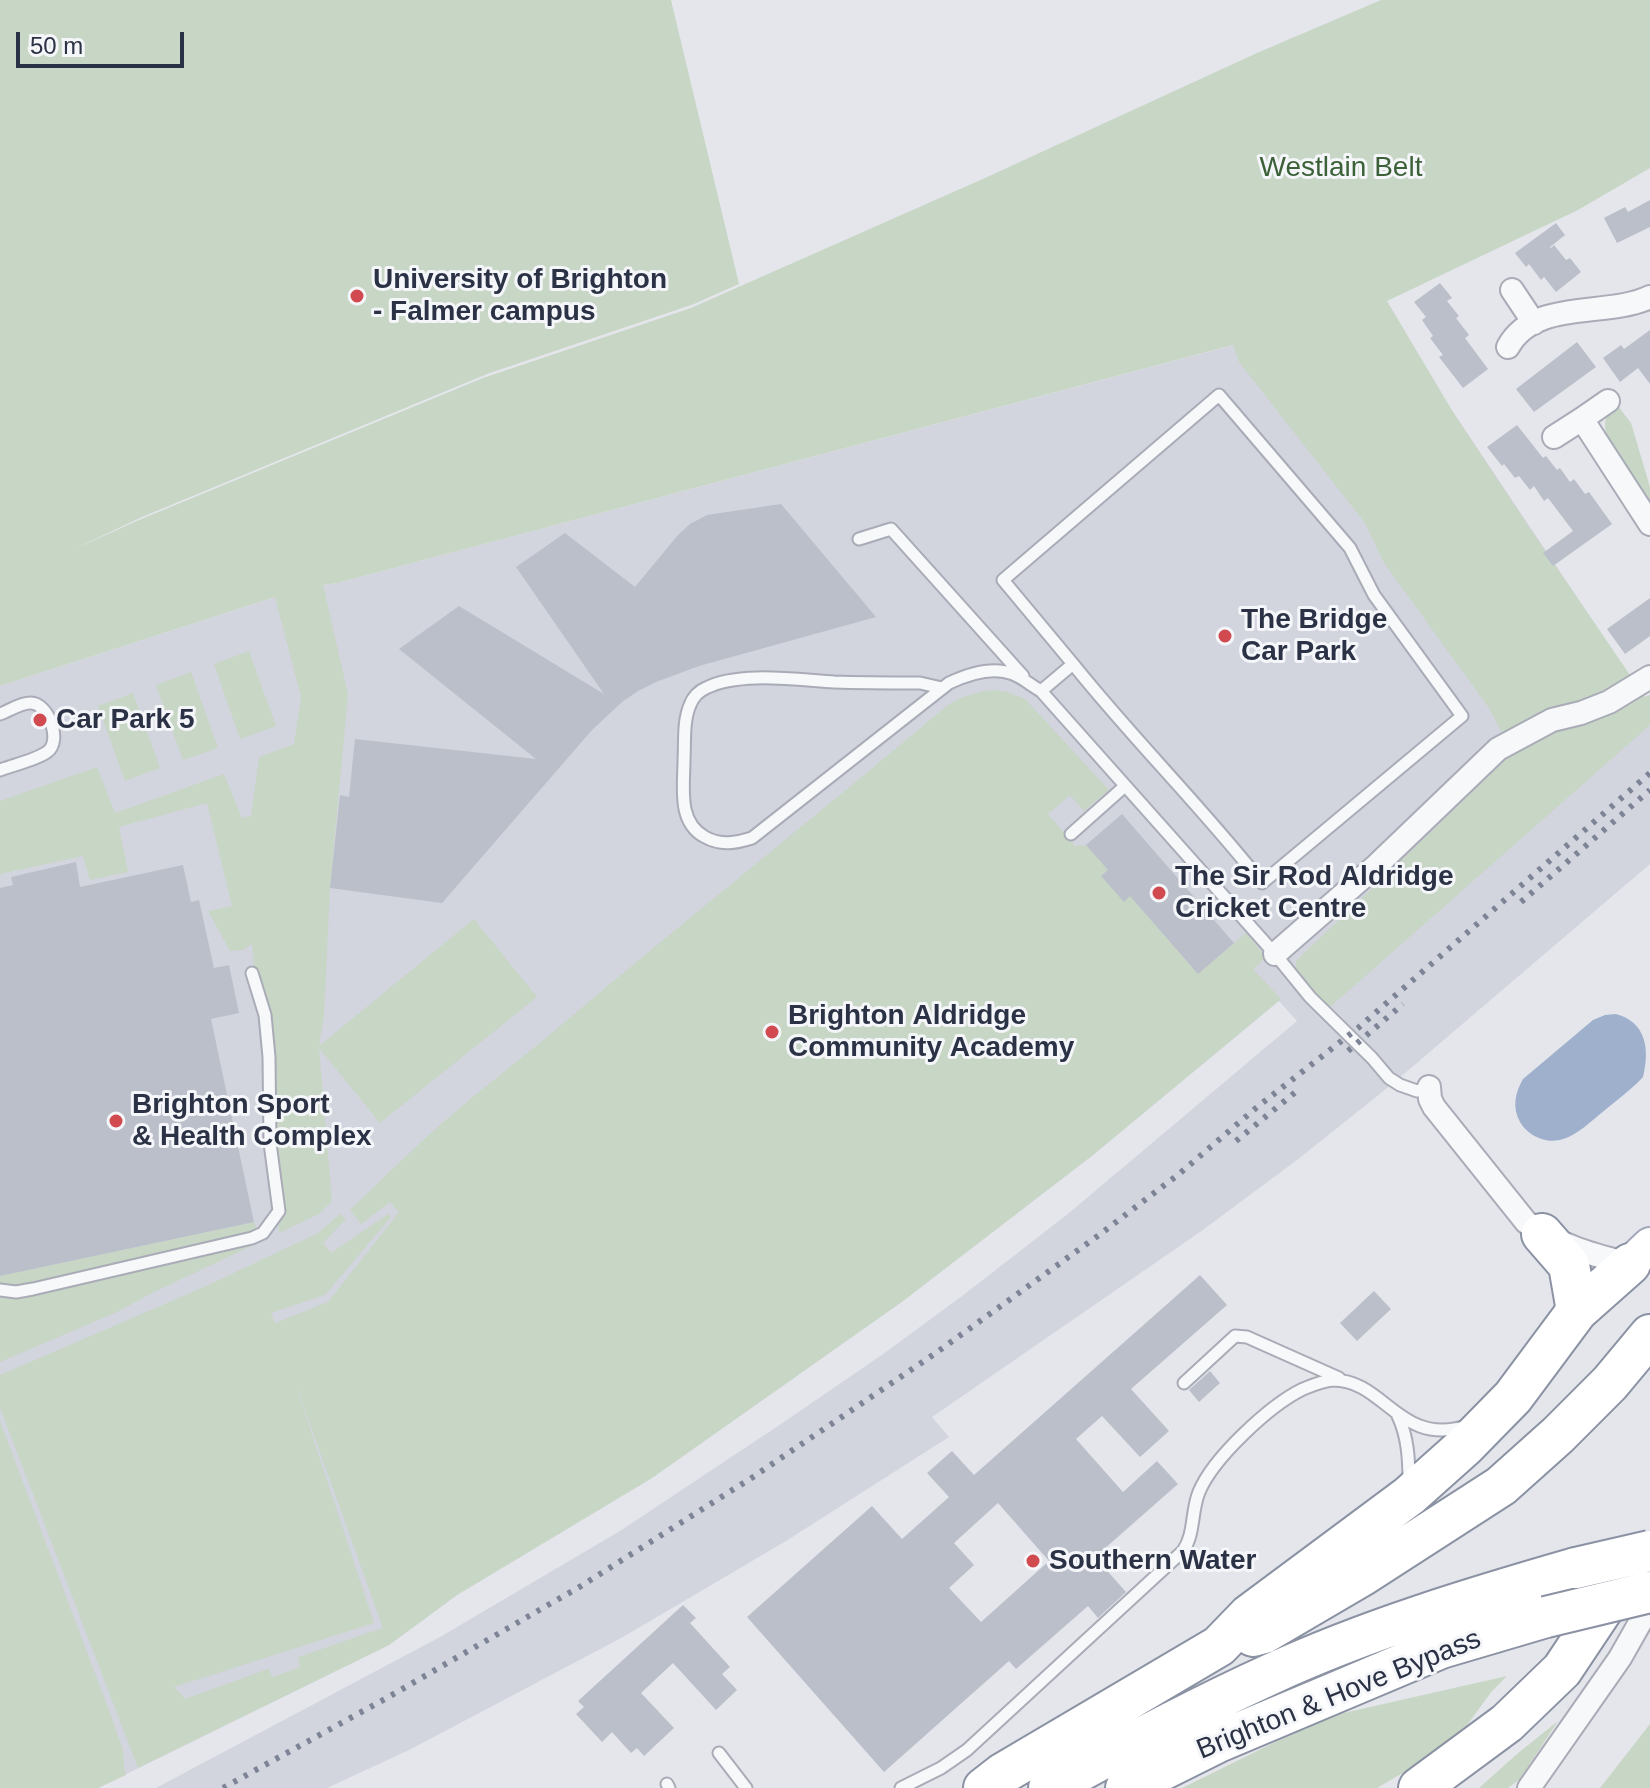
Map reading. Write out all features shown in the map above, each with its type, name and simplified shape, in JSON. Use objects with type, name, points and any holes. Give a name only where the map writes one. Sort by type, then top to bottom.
[{"type":"highway","points":[[1542,1234],[1569,1265],[1577,1311]]},
{"type":"highway","points":[[1219,1646],[1249,1615],[1409,1496],[1465,1446],[1513,1397],[1577,1311],[1643,1259]]},
{"type":"highway","points":[[984,1788],[1002,1774],[1219,1646],[1264,1633],[1363,1575],[1501,1486],[1610,1383],[1650,1335]]},
{"type":"highway","points":[[1419,1788],[1507,1723],[1562,1670],[1629,1570],[1650,1532]]},
{"type":"highway","name":"Brighton & Hove Bypass","points":[[1049,1788],[1272,1673],[1388,1627],[1471,1598],[1650,1551]]},
{"type":"highway","name":"Brighton & Hove Bypass","points":[[1126,1788],[1218,1742],[1441,1648],[1546,1617],[1650,1592]]},
{"type":"street","points":[[1512,290],[1534,323]]},
{"type":"street","points":[[1508,347],[1517,334],[1534,323],[1557,315],[1627,306],[1650,297]]},
{"type":"street","points":[[1554,437],[1608,401]]},
{"type":"street","points":[[1582,419],[1650,524]]},
{"type":"street","points":[[1275,954],[1377,865],[1498,749],[1552,720],[1609,702],[1650,677]]},
{"type":"street","points":[[1429,1087],[1434,1107],[1526,1222],[1542,1234],[1591,1254],[1643,1259]]},
{"type":"street","points":[[1529,1788],[1620,1658],[1650,1605]]},
{"type":"lane","points":[[1219,395],[1350,548],[1374,595],[1462,716],[1262,883],[1073,664],[1003,580],[1219,395]]},
{"type":"lane","points":[[859,539],[891,529],[1125,786],[1310,997],[1389,1078],[1417,1091],[1429,1087]]},
{"type":"lane","points":[[1036,688],[1073,664]]},
{"type":"lane","points":[[942,688],[920,683],[777,679],[736,680],[709,686],[699,692],[688,709],[683,792],[687,819],[700,834],[712,841],[726,844],[752,838],[942,688],[964,676],[999,671],[1013,674],[1036,688]]},
{"type":"lane","points":[[0,714],[30,703],[36,704],[48,716],[54,742],[47,753],[0,770]]},
{"type":"lane","points":[[1071,834],[1125,786]]},
{"type":"lane","points":[[0,1290],[16,1292],[33,1289],[263,1233],[279,1211],[270,1143],[265,1015],[252,973]]},
{"type":"lane","points":[[1184,1383],[1231,1339],[1240,1336],[1351,1384],[1374,1396],[1398,1416],[1428,1429],[1446,1431],[1491,1419]]},
{"type":"lane","points":[[901,1788],[941,1768],[967,1750],[1183,1551],[1190,1539],[1195,1503],[1204,1482],[1221,1457],[1248,1430],[1298,1392],[1324,1381],[1351,1384]]},
{"type":"lane","points":[[1398,1416],[1407,1451],[1409,1496]]},
{"type":"lane","points":[[719,1753],[746,1788]]},
{"type":"shaded area","name":"Brighton Aldridge Community Academy","points":[[1234,345],[1453,412],[1630,676],[1645,697],[1650,695],[1650,864],[1391,1085],[1297,1160],[1200,1232],[932,1417],[949,1437],[786,1541],[623,1637],[409,1750],[327,1788],[156,1788],[440,1637],[620,1531],[886,1352],[1069,1213],[1297,1021],[1279,1001],[1093,1155],[903,1301],[652,1478],[457,1595],[389,1645],[98,1788],[0,1788],[0,686],[300,589],[337,583]]},
{"type":"green space","name":"Westlain Belt","points":[[0,0],[671,0],[739,284],[694,304],[487,374],[142,517],[70,551],[483,378],[691,308],[1381,0],[1650,0],[1650,168],[1578,210],[1387,301],[1453,412],[1533,533],[1645,697],[1650,695],[1650,725],[1329,1008],[1312,993],[1296,973],[1296,961],[1510,756],[1489,708],[1384,563],[1365,523],[1239,362],[1233,345],[323,585],[348,694],[330,888],[324,1016],[319,1046],[474,919],[537,997],[380,1123],[319,1048],[332,1201],[319,1214],[279,1233],[252,944],[243,950],[230,951],[208,911],[232,906],[207,803],[119,827],[128,872],[90,880],[83,856],[0,874],[0,801],[97,767],[115,813],[224,774],[242,818],[251,816],[259,757],[294,744],[301,697],[275,597],[0,686]]},
{"type":"green space","points":[[1618,406],[1631,423],[1650,487],[1650,510],[1606,434],[1607,417]]},
{"type":"green space","points":[[249,651],[276,726],[240,739],[214,664]]},
{"type":"green space","points":[[191,672],[218,748],[183,760],[156,685]]},
{"type":"green space","points":[[993,690],[1025,699],[1109,790],[1084,811],[1070,795],[1048,814],[1075,846],[1086,845],[1108,870],[1101,876],[1124,889],[1198,974],[1246,933],[1266,957],[1253,969],[1281,999],[1093,1155],[903,1301],[652,1478],[457,1595],[389,1645],[138,1768],[0,1408],[0,1375],[204,1287],[318,1233],[340,1214],[346,1219],[323,1243],[331,1253],[388,1214],[391,1217],[325,1295],[271,1313],[275,1323],[328,1302],[399,1212],[390,1202],[361,1224],[350,1210],[418,1144],[948,705],[975,693]],"holes":[[[293,1377],[383,1628],[298,1657],[300,1667],[273,1677],[268,1669],[185,1699],[174,1687],[374,1623]]]},
{"type":"green space","points":[[133,693],[160,768],[125,781],[98,706]]},
{"type":"green space","points":[[254,1222],[262,1241],[117,1312],[0,1362],[0,1276]]},
{"type":"green space","points":[[0,1421],[123,1750],[126,1775],[98,1788],[0,1788]]},
{"type":"green space","points":[[1507,1676],[1492,1691],[1454,1743],[1377,1788],[1182,1788],[1326,1717]]},
{"type":"green space","points":[[1558,1721],[1520,1779],[1508,1788],[1479,1788],[1517,1754]]},
{"type":"green space","points":[[1650,1724],[1650,1788],[1600,1788]]},
{"type":"water","points":[[1616,1014],[1634,1023],[1640,1030],[1646,1056],[1643,1077],[1575,1134],[1549,1141],[1531,1133],[1522,1125],[1515,1105],[1523,1079],[1593,1020]]},
{"type":"building","points":[[1650,200],[1650,227],[1617,243],[1604,218],[1625,207],[1628,212]]},
{"type":"building","points":[[1556,223],[1565,235],[1550,247],[1554,245],[1581,272],[1556,292],[1544,277],[1541,280],[1529,264],[1526,267],[1515,253]]},
{"type":"building","points":[[1440,283],[1452,298],[1447,301],[1469,335],[1465,338],[1488,369],[1463,388],[1439,357],[1443,355],[1430,338],[1433,336],[1422,320],[1426,317],[1414,302]]},
{"type":"building","points":[[1650,330],[1650,384],[1638,368],[1620,382],[1603,358],[1621,345],[1624,349]]},
{"type":"building","points":[[1577,342],[1596,367],[1534,412],[1516,389]]},
{"type":"building","points":[[1517,425],[1543,458],[1546,456],[1557,470],[1560,468],[1570,482],[1574,479],[1585,494],[1589,492],[1612,524],[1553,566],[1543,553],[1573,531],[1548,498],[1544,501],[1534,486],[1530,490],[1519,476],[1515,478],[1487,447]]},
{"type":"building","points":[[781,504],[876,617],[699,666],[638,691],[592,730],[442,903],[330,888],[340,795],[349,797],[355,739],[536,759],[399,649],[459,606],[604,694],[516,567],[565,533],[635,587],[690,524],[707,515]]},
{"type":"building","points":[[1650,598],[1650,636],[1625,654],[1607,629]]},
{"type":"building","name":"The Sir Rod Aldridge Cricket Centre","points":[[1122,814],[1234,943],[1198,974],[1130,896],[1124,902],[1101,876],[1108,870],[1086,845]]},
{"type":"building","name":"Brighton Sport & Health Complex","points":[[76,862],[80,887],[183,865],[191,902],[199,900],[214,968],[229,965],[239,1013],[211,1019],[254,1222],[0,1276],[0,888],[13,885],[11,877]]},
{"type":"building","points":[[1200,1275],[1227,1305],[1131,1389],[1169,1431],[1140,1457],[1102,1416],[1076,1439],[1123,1492],[1157,1461],[1178,1484],[1095,1557],[1126,1592],[1098,1618],[1088,1606],[1016,1669],[1009,1661],[884,1772],[747,1617],[872,1506],[902,1539],[949,1497],[927,1473],[952,1451],[974,1475]],"holes":[[[998,1503],[1049,1561],[981,1622],[949,1588],[974,1565],[954,1543]]]},
{"type":"building","points":[[1374,1291],[1391,1309],[1357,1341],[1340,1323]]},
{"type":"building","points":[[1210,1371],[1220,1383],[1199,1402],[1189,1390]]},
{"type":"building","points":[[683,1605],[696,1618],[690,1623],[730,1667],[722,1674],[737,1690],[716,1710],[673,1663],[641,1693],[674,1728],[644,1756],[637,1748],[631,1753],[612,1732],[602,1742],[576,1714],[584,1707],[578,1701]]},
{"type":"railway","points":[[223,1788],[581,1586],[753,1477],[933,1355],[1179,1174],[1256,1108],[1358,1028],[1650,773]]},
{"type":"railway","points":[[1521,902],[1650,790]]},
{"type":"railway","points":[[1348,1051],[1403,1004]]},
{"type":"railway","points":[[1236,1141],[1298,1090]]},
{"type":"place","name":"University of Brighton - Falmer campus","points":[[357,296]]},
{"type":"place","name":"The Bridge Car Park","points":[[1225,636]]},
{"type":"place","name":"Car Park 5","points":[[40,720]]},
{"type":"place","name":"The Sir Rod Aldridge Cricket Centre","points":[[1159,893]]},
{"type":"place","name":"Brighton Aldridge Community Academy","points":[[772,1032]]},
{"type":"place","name":"Brighton Sport & Health Complex","points":[[116,1121]]},
{"type":"place","name":"Southern Water","points":[[1033,1561]]}]
